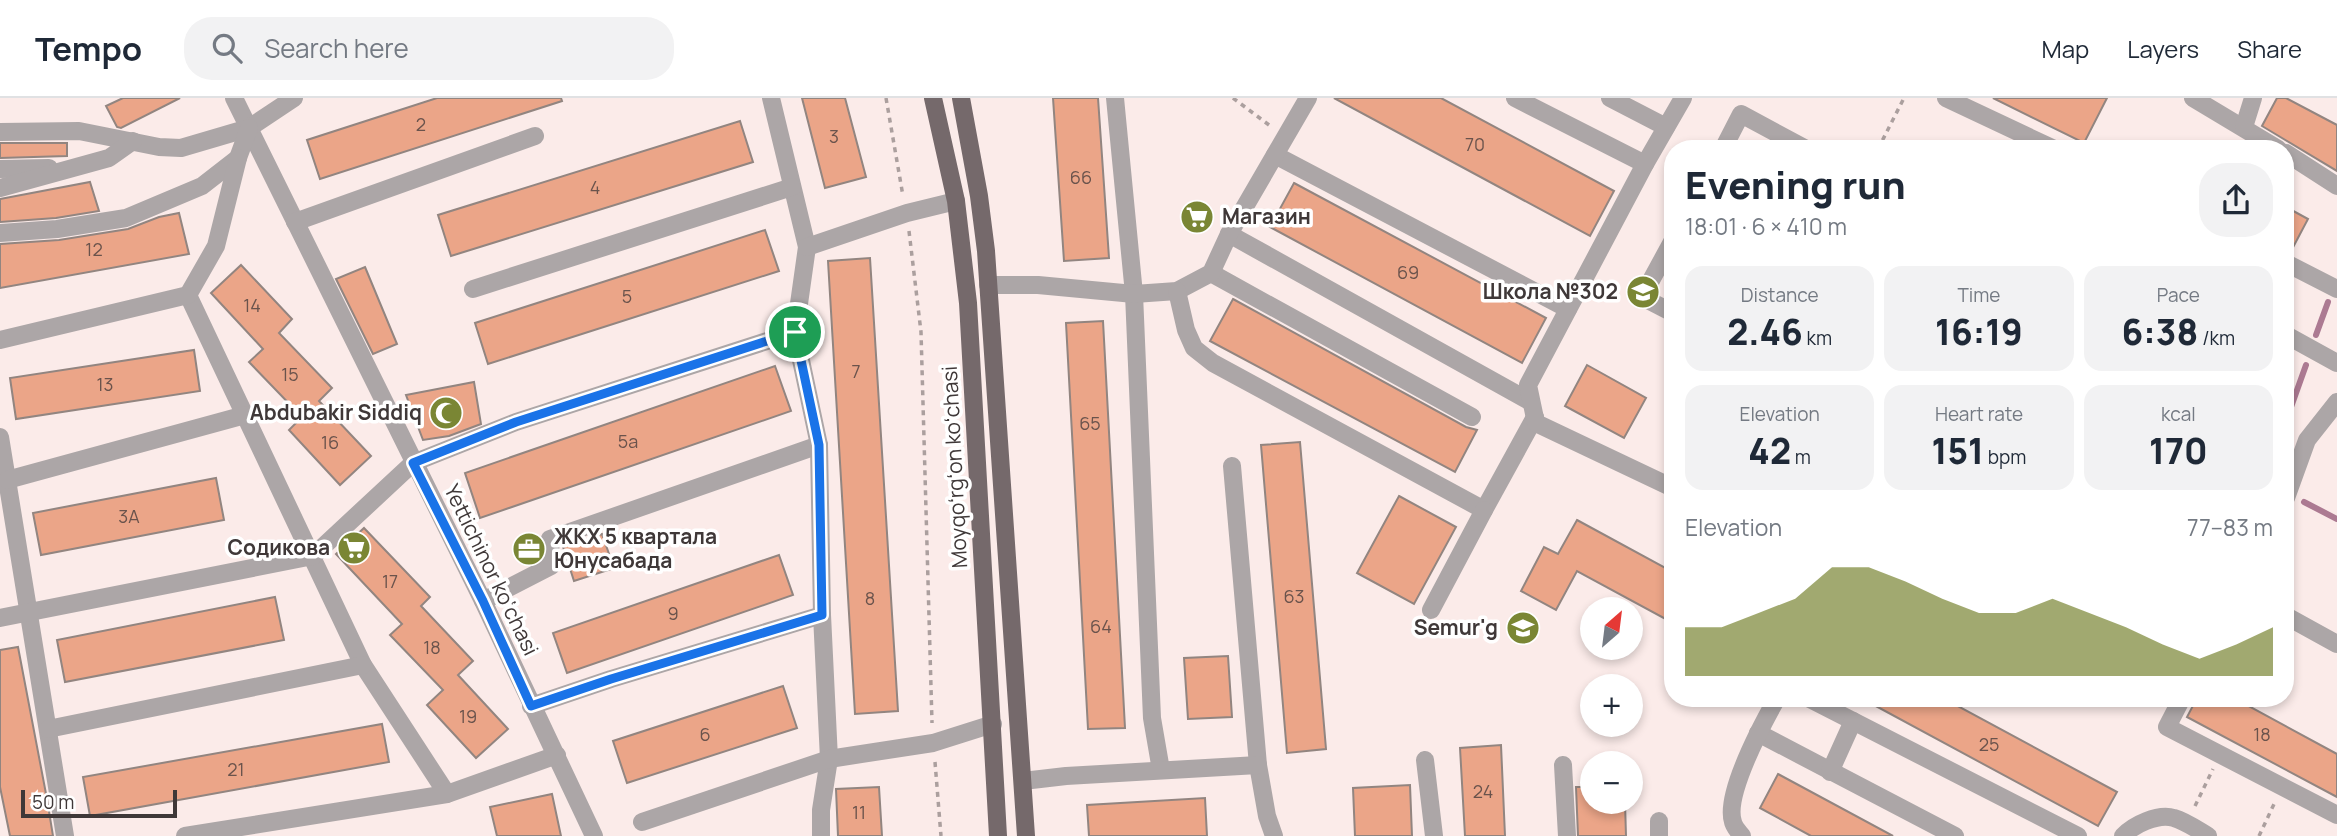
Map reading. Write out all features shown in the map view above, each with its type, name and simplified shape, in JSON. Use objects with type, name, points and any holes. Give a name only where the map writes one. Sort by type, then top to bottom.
[{"type":"main road","name":"Moyqoʻrgʻon koʻchasi","points":[[933,98],[956,201],[968,303],[998,836]]},
{"type":"main road","name":"Moyqoʻrgʻon koʻchasi","points":[[961,98],[979,196],[988,285],[1026,836]]},
{"type":"street","name":"Yettichinor ko‘chasi","points":[[234,98],[483,601],[594,836]]},
{"type":"street","points":[[0,132],[79,131],[159,147],[181,148],[249,128],[294,98]]},
{"type":"street","points":[[771,98],[807,247],[795,332],[819,445],[822,615],[829,759],[821,810],[821,836]]},
{"type":"street","points":[[1115,98],[1134,294],[1152,718],[1161,770]]},
{"type":"street","points":[[988,285],[1038,285],[1134,294],[1177,291],[1211,273],[1229,234],[1308,98]]},
{"type":"street","points":[[1515,98],[1645,164]]},
{"type":"street","points":[[1610,98],[1666,127]]},
{"type":"street","points":[[1664,484],[1536,423],[1528,385],[1683,98]]},
{"type":"street","points":[[1946,98],[2034,140]]},
{"type":"street","points":[[2193,98],[2264,140]]},
{"type":"street","points":[[2244,127],[2253,98]]},
{"type":"street","points":[[1728,140],[1741,114],[1789,140]]},
{"type":"street","points":[[0,340],[188,295],[216,246],[238,158],[249,128]]},
{"type":"street","points":[[295,222],[535,136]]},
{"type":"street","points":[[0,188],[109,158],[133,141]]},
{"type":"street","points":[[1275,155],[1568,309]]},
{"type":"street","points":[[0,233],[57,229],[126,218],[202,186],[238,158]]},
{"type":"street","points":[[2294,158],[2337,186]]},
{"type":"street","points":[[0,169],[71,168]]},
{"type":"street","points":[[473,289],[792,187]]},
{"type":"street","points":[[807,247],[907,213],[956,201]]},
{"type":"street","points":[[1229,234],[1533,410]]},
{"type":"street","points":[[1664,257],[1642,297],[1664,308]]},
{"type":"street","points":[[2294,267],[2337,289]]},
{"type":"street","points":[[1211,273],[1472,417]]},
{"type":"street","points":[[1177,291],[1186,330],[1194,348],[1213,363],[1484,510]]},
{"type":"street","points":[[188,295],[363,665],[447,794]]},
{"type":"street","points":[[0,618],[313,556],[413,463],[516,422],[795,332]]},
{"type":"street","points":[[2294,339],[2337,363]]},
{"type":"street","points":[[2294,476],[2307,440],[2337,402]]},
{"type":"street","points":[[1431,610],[1533,410]]},
{"type":"street","points":[[7,480],[245,415]]},
{"type":"street","points":[[0,437],[65,836]]},
{"type":"street","points":[[483,601],[551,566],[550,539],[819,445]]},
{"type":"street","points":[[1232,466],[1258,765],[1267,816],[1274,836]]},
{"type":"street","points":[[531,706],[822,615]]},
{"type":"street","points":[[2294,620],[2337,644]]},
{"type":"street","points":[[48,729],[363,665]]},
{"type":"street","points":[[1742,836],[1733,822],[1732,801],[1758,733],[1772,707]]},
{"type":"street","points":[[1825,707],[2078,836]]},
{"type":"street","points":[[2177,707],[2167,727],[2337,815]]},
{"type":"street","points":[[1830,772],[1853,722]]},
{"type":"street","points":[[642,822],[829,759],[933,743],[993,724]]},
{"type":"street","points":[[1758,733],[1955,836]]},
{"type":"street","points":[[184,836],[226,833],[447,794],[557,755]]},
{"type":"street","points":[[1426,760],[1434,836]]},
{"type":"street","points":[[1023,781],[1258,765]]},
{"type":"street","points":[[1563,765],[1567,836]]},
{"type":"street","points":[[2123,836],[2152,819],[2172,817],[2208,836]]},
{"type":"path","points":[[886,98],[907,213],[921,332],[933,743],[941,836]]},
{"type":"path","points":[[1233,98],[1285,137]]},
{"type":"path","points":[[1883,140],[1904,98]]},
{"type":"path","points":[[2192,812],[2220,755]]},
{"type":"path","points":[[2259,836],[2282,787]]},
{"type":"building","points":[[123,98],[180,98],[121,128],[117,127],[106,106]]},
{"type":"building","points":[[437,98],[561,98],[562,101],[320,179],[307,140]]},
{"type":"building","points":[[802,98],[845,98],[866,177],[825,188]]},
{"type":"building","points":[[1053,98],[1098,98],[1109,258],[1064,261]]},
{"type":"building","points":[[1334,98],[1441,98],[1614,191],[1590,236]]},
{"type":"building","points":[[1993,98],[2107,98],[2086,140],[2078,140]]},
{"type":"building","points":[[2277,98],[2286,98],[2337,125],[2337,171],[2294,145],[2294,140],[2285,140],[2262,126]]},
{"type":"building","points":[[740,121],[753,162],[451,256],[438,215]]},
{"type":"building","points":[[0,143],[67,143],[67,156],[0,158]]},
{"type":"building","points":[[90,182],[99,211],[56,218],[0,222],[0,199]]},
{"type":"building","points":[[1294,183],[1546,318],[1522,363],[1270,227]]},
{"type":"building","points":[[2294,211],[2308,219],[2294,245]]},
{"type":"building","points":[[179,213],[189,254],[0,288],[0,244],[59,240],[128,229],[159,217]]},
{"type":"building","points":[[765,230],[779,271],[488,364],[475,323]]},
{"type":"building","points":[[870,258],[898,711],[855,714],[828,261]]},
{"type":"building","points":[[241,265],[292,319],[279,333],[332,388],[319,401],[371,456],[340,485],[289,430],[302,417],[249,362],[263,349],[211,293]]},
{"type":"building","points":[[365,267],[397,344],[373,354],[336,279]]},
{"type":"building","points":[[1233,299],[1466,427],[1477,430],[1455,472],[1210,341]]},
{"type":"building","points":[[1103,321],[1125,728],[1088,729],[1066,323]]},
{"type":"building","points":[[194,350],[200,391],[16,419],[10,378]]},
{"type":"building","points":[[1587,365],[1646,398],[1624,438],[1565,406]]},
{"type":"building","points":[[775,366],[791,411],[480,518],[465,473]]},
{"type":"building","name":"Abdubakir Siddiq","points":[[474,382],[481,424],[449,436],[423,440],[406,395]]},
{"type":"building","points":[[1300,442],[1326,749],[1287,753],[1261,445]]},
{"type":"building","points":[[216,478],[224,520],[41,555],[33,513]]},
{"type":"building","points":[[1399,496],[1456,527],[1414,604],[1357,573]]},
{"type":"building","points":[[1577,520],[1664,567],[1664,618],[1643,607],[1643,597],[1625,597],[1577,571],[1556,610],[1521,591],[1544,547],[1558,554]]},
{"type":"building","points":[[364,528],[430,597],[421,606],[473,661],[458,675],[508,729],[476,758],[427,705],[443,690],[390,635],[402,624],[336,554]]},
{"type":"building","points":[[602,534],[614,568],[574,581],[563,547]]},
{"type":"building","points":[[779,555],[793,595],[567,673],[553,633]]},
{"type":"building","points":[[275,597],[284,640],[65,682],[57,640]]},
{"type":"building","points":[[18,647],[53,836],[10,836],[0,787],[0,650]]},
{"type":"building","points":[[1228,656],[1232,717],[1188,719],[1184,658]]},
{"type":"building","points":[[783,686],[797,728],[627,783],[613,741]]},
{"type":"building","points":[[1878,707],[1960,707],[2117,792],[2098,826]]},
{"type":"building","points":[[2192,707],[2251,707],[2337,754],[2337,797],[2187,717]]},
{"type":"building","points":[[382,724],[389,762],[90,816],[83,777]]},
{"type":"building","points":[[1501,745],[1505,836],[1465,836],[1460,748]]},
{"type":"building","points":[[1778,774],[1893,836],[1811,836],[1760,808]]},
{"type":"building","points":[[1410,785],[1412,836],[1355,836],[1353,788]]},
{"type":"building","points":[[879,787],[882,836],[838,836],[836,789]]},
{"type":"building","points":[[1576,787],[1580,787],[1580,814],[1625,814],[1626,836],[1578,836]]},
{"type":"building","points":[[552,794],[561,836],[497,836],[490,807]]},
{"type":"building","points":[[1205,798],[1207,836],[1089,836],[1087,805]]},
{"type":"waterway","points":[[2316,335],[2328,302]]},
{"type":"waterway","points":[[2294,399],[2306,365]]},
{"type":"waterway","points":[[2304,502],[2337,519]]},
{"type":"place","name":"Магазин","points":[[1197,217]]},
{"type":"place","name":"Школа №302","points":[[1643,292]]},
{"type":"place","name":"Abdubakir Siddiq","points":[[446,413]]},
{"type":"place","name":"Содикова","points":[[354,548]]},
{"type":"place","name":"ЖКХ 5 квартала Юнусабада","points":[[529,549]]},
{"type":"place","name":"Semur'g","points":[[1523,628]]},
{"type":"route","points":[[795,332],[819,445],[822,615],[531,706],[483,601],[413,463],[516,422],[795,332]]}]
